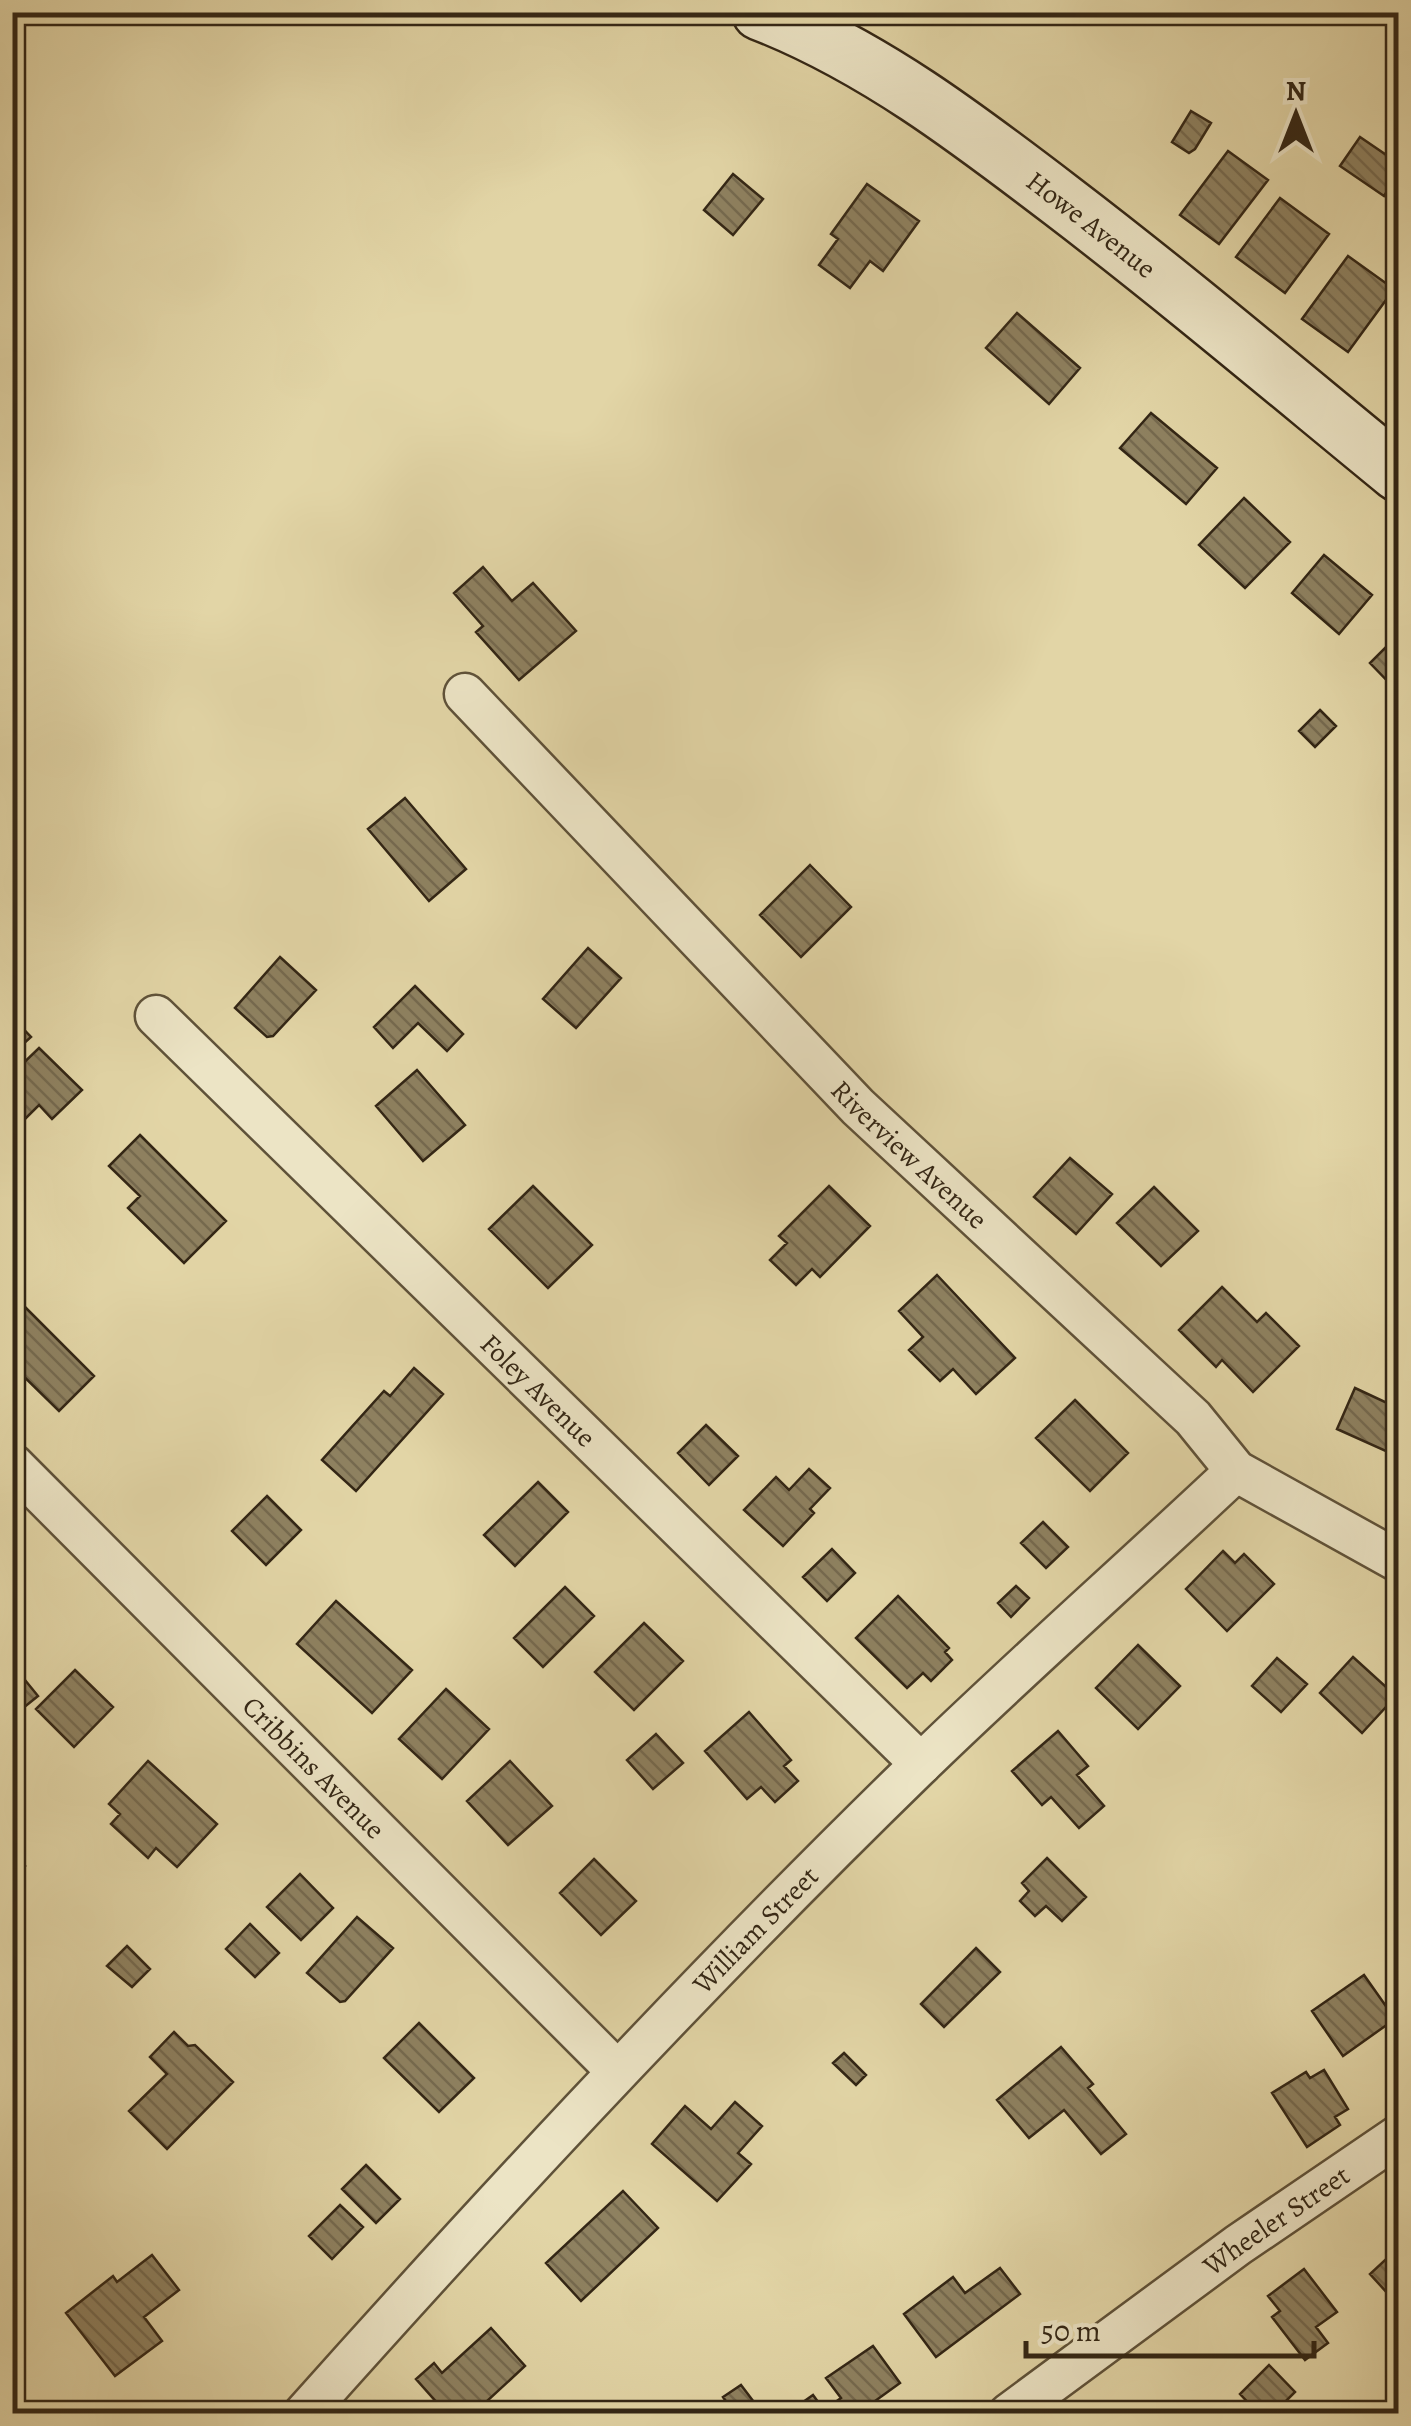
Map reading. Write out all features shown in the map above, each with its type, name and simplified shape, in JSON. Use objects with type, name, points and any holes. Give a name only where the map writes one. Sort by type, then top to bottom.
[{"type":"main road","name":"Howe Avenue","points":[[760,12],[877,70],[980,138],[1096,227],[1398,473]]},
{"type":"street","name":"Riverview Avenue","points":[[465,694],[858,1107],[1193,1418],[1236,1471],[1398,1560]]},
{"type":"street","name":"Foley Avenue","points":[[156,1016],[921,1764]]},
{"type":"street","name":"Cribbins Avenue","points":[[12,1464],[617,2071]]},
{"type":"street","name":"William Street","points":[[304,2414],[617,2071],[921,1764],[1236,1471]]},
{"type":"street","name":"Wheeler Street","points":[[1009,2414],[1238,2245],[1398,2136]]},
{"type":"building","points":[[1191,111],[1211,123],[1189,153],[1172,142]]},
{"type":"building","points":[[1360,137],[1398,163],[1398,174],[1384,196],[1340,166]]},
{"type":"building","points":[[1228,151],[1268,180],[1219,244],[1180,215]]},
{"type":"building","points":[[733,174],[763,199],[733,235],[704,210]]},
{"type":"building","points":[[867,184],[919,221],[883,271],[870,261],[850,288],[819,265],[838,239],[831,234]]},
{"type":"building","points":[[1280,198],[1329,234],[1285,293],[1236,257]]},
{"type":"building","points":[[1348,256],[1394,289],[1348,352],[1302,319]]},
{"type":"building","points":[[1017,313],[1080,368],[1049,404],[986,348]]},
{"type":"building","points":[[1151,413],[1217,468],[1186,504],[1120,448]]},
{"type":"building","points":[[1244,498],[1290,542],[1245,588],[1199,545]]},
{"type":"building","points":[[1324,555],[1372,595],[1339,634],[1292,593]]},
{"type":"building","points":[[483,567],[512,601],[533,583],[576,631],[519,680],[476,632],[483,626],[454,593]]},
{"type":"building","points":[[1398,635],[1398,692],[1370,663]]},
{"type":"building","points":[[1320,710],[1336,726],[1315,747],[1299,731]]},
{"type":"building","points":[[405,798],[466,869],[429,901],[368,829]]},
{"type":"building","points":[[810,865],[851,907],[801,957],[760,915]]},
{"type":"building","points":[[588,948],[621,978],[576,1028],[543,999]]},
{"type":"building","points":[[280,957],[316,990],[273,1036],[267,1037],[235,1008]]},
{"type":"building","points":[[415,986],[463,1034],[447,1051],[418,1023],[393,1048],[374,1027]]},
{"type":"building","points":[[12,1017],[31,1037],[12,1054]]},
{"type":"building","points":[[39,1048],[82,1090],[52,1119],[39,1105],[25,1119],[12,1107],[12,1090],[18,1084],[12,1074]]},
{"type":"building","points":[[417,1070],[465,1125],[423,1161],[376,1106]]},
{"type":"building","points":[[140,1135],[226,1221],[184,1263],[128,1208],[140,1196],[109,1166]]},
{"type":"building","points":[[1070,1158],[1112,1194],[1076,1234],[1034,1197]]},
{"type":"building","points":[[533,1186],[592,1245],[548,1288],[489,1229]]},
{"type":"building","points":[[829,1186],[870,1226],[820,1277],[812,1269],[796,1285],[770,1260],[787,1243],[779,1236]]},
{"type":"building","points":[[1154,1187],[1198,1231],[1161,1266],[1117,1223]]},
{"type":"building","points":[[937,1275],[1015,1358],[976,1394],[953,1369],[940,1381],[909,1350],[923,1337],[899,1311]]},
{"type":"building","points":[[1222,1287],[1257,1322],[1266,1313],[1299,1346],[1253,1392],[1222,1360],[1216,1367],[1179,1330]]},
{"type":"building","points":[[23,1305],[94,1376],[59,1411],[12,1365],[12,1315]]},
{"type":"building","points":[[414,1368],[443,1394],[356,1491],[322,1460],[384,1391],[390,1396]]},
{"type":"building","points":[[1355,1388],[1398,1408],[1398,1474],[1388,1469],[1395,1455],[1337,1429]]},
{"type":"building","points":[[1075,1400],[1128,1453],[1090,1491],[1036,1438]]},
{"type":"building","points":[[706,1425],[738,1456],[709,1485],[678,1453]]},
{"type":"building","points":[[809,1469],[830,1488],[810,1509],[814,1513],[783,1546],[744,1510],[776,1477],[789,1490]]},
{"type":"building","points":[[538,1482],[568,1512],[515,1566],[484,1535]]},
{"type":"building","points":[[267,1496],[301,1530],[266,1565],[232,1531]]},
{"type":"building","points":[[1043,1522],[1068,1547],[1046,1568],[1021,1543]]},
{"type":"building","points":[[832,1549],[855,1573],[827,1601],[803,1577]]},
{"type":"building","points":[[1223,1551],[1235,1563],[1244,1554],[1274,1584],[1227,1631],[1186,1589]]},
{"type":"building","points":[[1016,1586],[1029,1598],[1011,1617],[998,1603]]},
{"type":"building","points":[[565,1587],[594,1616],[543,1667],[514,1638]]},
{"type":"building","points":[[898,1596],[949,1648],[945,1652],[952,1660],[931,1681],[923,1673],[907,1688],[856,1638]]},
{"type":"building","points":[[336,1601],[412,1670],[372,1713],[297,1644]]},
{"type":"building","points":[[644,1623],[683,1661],[634,1710],[595,1672]]},
{"type":"building","points":[[1138,1645],[1180,1686],[1138,1729],[1096,1688]]},
{"type":"building","points":[[1353,1657],[1396,1696],[1362,1733],[1320,1693]]},
{"type":"building","points":[[1277,1658],[1307,1684],[1281,1712],[1252,1686]]},
{"type":"building","points":[[12,1664],[38,1696],[12,1717]]},
{"type":"building","points":[[75,1670],[113,1707],[74,1747],[36,1709]]},
{"type":"building","points":[[446,1689],[489,1729],[442,1779],[399,1739]]},
{"type":"building","points":[[749,1712],[791,1760],[784,1766],[798,1781],[775,1802],[761,1787],[747,1799],[705,1751]]},
{"type":"building","points":[[1058,1731],[1088,1766],[1077,1775],[1104,1806],[1079,1828],[1051,1797],[1042,1805],[1012,1771]]},
{"type":"building","points":[[656,1734],[683,1763],[653,1789],[627,1760]]},
{"type":"building","points":[[148,1761],[217,1824],[177,1867],[156,1848],[148,1858],[111,1824],[120,1814],[109,1804]]},
{"type":"building","points":[[510,1761],[552,1806],[508,1845],[467,1801]]},
{"type":"building","points":[[12,1853],[25,1866],[12,1878]]},
{"type":"building","points":[[1047,1858],[1086,1897],[1062,1921],[1046,1906],[1035,1916],[1020,1901],[1029,1891],[1022,1883]]},
{"type":"building","points":[[594,1859],[636,1901],[601,1935],[560,1893]]},
{"type":"building","points":[[300,1874],[333,1908],[301,1940],[267,1907]]},
{"type":"building","points":[[357,1917],[393,1948],[340,2002],[307,1973]]},
{"type":"building","points":[[250,1924],[279,1953],[255,1977],[226,1949]]},
{"type":"building","points":[[127,1946],[150,1969],[132,1987],[107,1966]]},
{"type":"building","points":[[976,1948],[1000,1972],[944,2027],[921,2004]]},
{"type":"building","points":[[1364,1975],[1395,2019],[1343,2056],[1312,2011]]},
{"type":"building","points":[[419,2023],[474,2078],[439,2112],[384,2058]]},
{"type":"building","points":[[174,2032],[188,2046],[195,2045],[233,2082],[167,2149],[129,2111],[167,2074],[150,2057]]},
{"type":"building","points":[[1061,2047],[1093,2084],[1088,2088],[1126,2134],[1101,2154],[1064,2110],[1029,2138],[997,2100]]},
{"type":"building","points":[[844,2053],[866,2075],[856,2085],[833,2063]]},
{"type":"building","points":[[1324,2070],[1348,2109],[1335,2117],[1340,2125],[1307,2147],[1272,2093],[1306,2072],[1310,2078]]},
{"type":"building","points":[[735,2102],[762,2126],[738,2153],[751,2164],[717,2201],[652,2144],[685,2106],[711,2129]]},
{"type":"building","points":[[366,2165],[400,2199],[376,2223],[342,2189]]},
{"type":"building","points":[[623,2191],[658,2228],[581,2301],[546,2263]]},
{"type":"building","points":[[340,2205],[363,2227],[332,2259],[309,2236]]},
{"type":"building","points":[[1398,2248],[1398,2305],[1370,2274]]},
{"type":"building","points":[[152,2255],[179,2290],[144,2317],[162,2341],[115,2376],[66,2313],[113,2276],[117,2282]]},
{"type":"building","points":[[1000,2268],[1020,2294],[936,2357],[904,2314],[953,2277],[965,2293]]},
{"type":"building","points":[[1304,2269],[1337,2312],[1316,2327],[1328,2343],[1305,2360],[1272,2317],[1280,2311],[1268,2296]]},
{"type":"building","points":[[491,2328],[525,2366],[473,2414],[447,2414],[416,2379],[434,2363],[442,2373]]},
{"type":"building","points":[[873,2346],[900,2383],[857,2414],[796,2414],[793,2409],[813,2395],[824,2410],[841,2398],[826,2378]]},
{"type":"building","points":[[1269,2365],[1295,2392],[1273,2414],[1259,2414],[1240,2394]]},
{"type":"building","points":[[741,2385],[763,2414],[735,2414],[723,2397]]},
{"type":"building","points":[[1320,2402],[1338,2404],[1337,2414],[1313,2414]]}]
